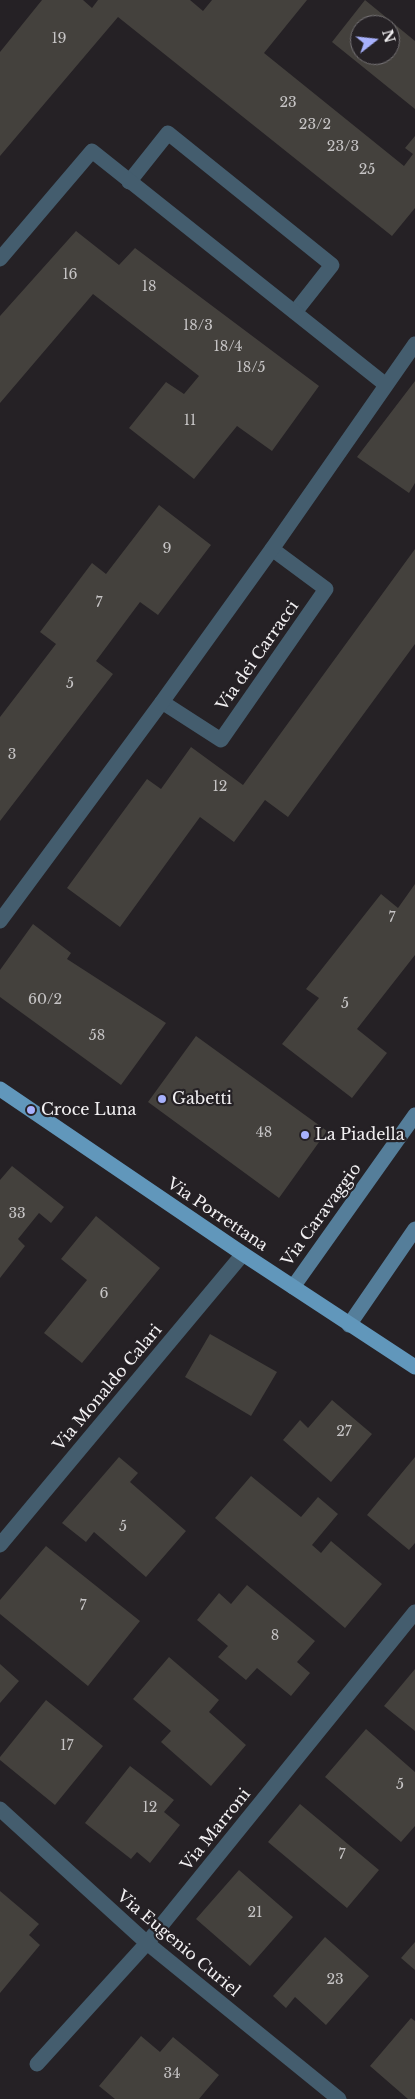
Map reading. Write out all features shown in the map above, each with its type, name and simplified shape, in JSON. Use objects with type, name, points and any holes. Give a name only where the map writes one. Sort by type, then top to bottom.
[{"type":"main road","name":"Via Porrettana","points":[[0,1089],[292,1287],[415,1367]]},
{"type":"main road","name":"Via Caravaggio","points":[[292,1287],[415,1115]]},
{"type":"main road","points":[[349,1325],[415,1229]]},
{"type":"street","points":[[129,182],[168,133],[332,265],[295,312]]},
{"type":"street","points":[[0,259],[92,151],[386,386]]},
{"type":"street","points":[[0,921],[162,702],[272,549],[415,344]]},
{"type":"street","name":"Via dei Carracci","points":[[162,702],[221,740],[326,589],[272,549]]},
{"type":"street","name":"Via Monaldo Calari","points":[[0,1545],[243,1254]]},
{"type":"street","name":"Via Marroni","points":[[37,2064],[147,1943],[415,1612]]},
{"type":"street","name":"Via Eugenio Curiel","points":[[0,1809],[147,1943],[339,2099]]},
{"type":"building","points":[[42,0],[83,0],[92,8],[98,0],[190,0],[203,11],[212,0],[307,0],[264,53],[404,166],[413,154],[405,148],[415,136],[415,208],[392,236],[118,17],[0,156],[0,52]]},
{"type":"building","points":[[365,0],[383,15],[353,15]]},
{"type":"building","points":[[350,19],[350,57],[332,42]]},
{"type":"building","points":[[400,29],[415,41],[415,109],[360,65],[400,65]]},
{"type":"building","points":[[76,231],[119,265],[135,248],[319,386],[272,451],[237,426],[194,479],[129,428],[166,382],[184,394],[199,376],[93,294],[0,403],[0,316]]},
{"type":"building","points":[[415,381],[415,483],[409,493],[357,457]]},
{"type":"building","points":[[159,505],[211,545],[158,615],[140,602],[96,661],[113,674],[0,821],[0,717],[56,644],[40,632],[92,563],[106,574]]},
{"type":"building","points":[[415,549],[415,644],[288,817],[265,800],[234,842],[200,817],[120,927],[67,888],[147,779],[161,789],[191,747],[243,785]]},
{"type":"building","points":[[415,884],[415,955],[357,1029],[387,1053],[352,1098],[282,1044],[319,998],[306,989],[381,894],[398,908]]},
{"type":"building","points":[[33,924],[71,953],[67,959],[166,1023],[121,1085],[0,997],[0,970]]},
{"type":"building","points":[[196,1036],[327,1131],[279,1198],[148,1102]]},
{"type":"building","points":[[12,1166],[64,1207],[51,1223],[39,1213],[18,1239],[25,1246],[0,1278],[0,1180]]},
{"type":"building","points":[[96,1216],[160,1268],[82,1363],[44,1333],[87,1280],[61,1259]]},
{"type":"building","points":[[210,1334],[277,1372],[251,1416],[185,1377]]},
{"type":"building","points":[[332,1400],[372,1434],[331,1482],[283,1440],[300,1420],[308,1428]]},
{"type":"building","points":[[119,1457],[138,1473],[130,1482],[186,1531],[146,1577],[94,1532],[86,1542],[62,1523]]},
{"type":"building","points":[[415,1457],[415,1543],[409,1550],[367,1515]]},
{"type":"building","points":[[251,1476],[301,1517],[318,1497],[338,1514],[312,1545],[321,1553],[331,1541],[382,1584],[345,1628],[215,1518]]},
{"type":"building","points":[[46,1546],[140,1621],[88,1686],[0,1614],[0,1600]]},
{"type":"building","points":[[247,1585],[315,1641],[297,1662],[310,1673],[291,1696],[257,1668],[246,1680],[218,1657],[228,1646],[197,1620],[219,1593],[231,1604]]},
{"type":"building","points":[[169,1657],[219,1700],[209,1712],[246,1745],[211,1786],[161,1742],[171,1731],[133,1699]]},
{"type":"building","points":[[0,1664],[19,1681],[0,1703]]},
{"type":"building","points":[[415,1669],[415,1731],[384,1706]]},
{"type":"building","points":[[46,1700],[103,1746],[55,1805],[0,1760],[0,1757]]},
{"type":"building","points":[[366,1729],[415,1772],[415,1826],[401,1842],[325,1777]]},
{"type":"building","points":[[130,1766],[174,1800],[164,1812],[180,1825],[150,1863],[137,1852],[131,1859],[85,1823]]},
{"type":"building","points":[[300,1804],[379,1870],[347,1908],[268,1842]]},
{"type":"building","points":[[239,1870],[293,1917],[250,1966],[196,1919]]},
{"type":"building","points":[[0,1891],[39,1924],[29,1935],[40,1945],[0,1993]]},
{"type":"building","points":[[325,1937],[369,1976],[326,2025],[295,1997],[286,2008],[273,1996]]},
{"type":"building","points":[[415,1942],[415,1970],[401,1958]]},
{"type":"building","points":[[411,2018],[415,2021],[415,2099],[408,2099],[370,2066]]},
{"type":"building","points":[[141,2036],[160,2052],[173,2037],[219,2075],[199,2099],[115,2099],[99,2086]]},
{"type":"place","name":"Gabetti","points":[[162,1099]]},
{"type":"place","name":"Croce Luna","points":[[31,1110]]},
{"type":"place","name":"La Piadella","points":[[305,1135]]}]
